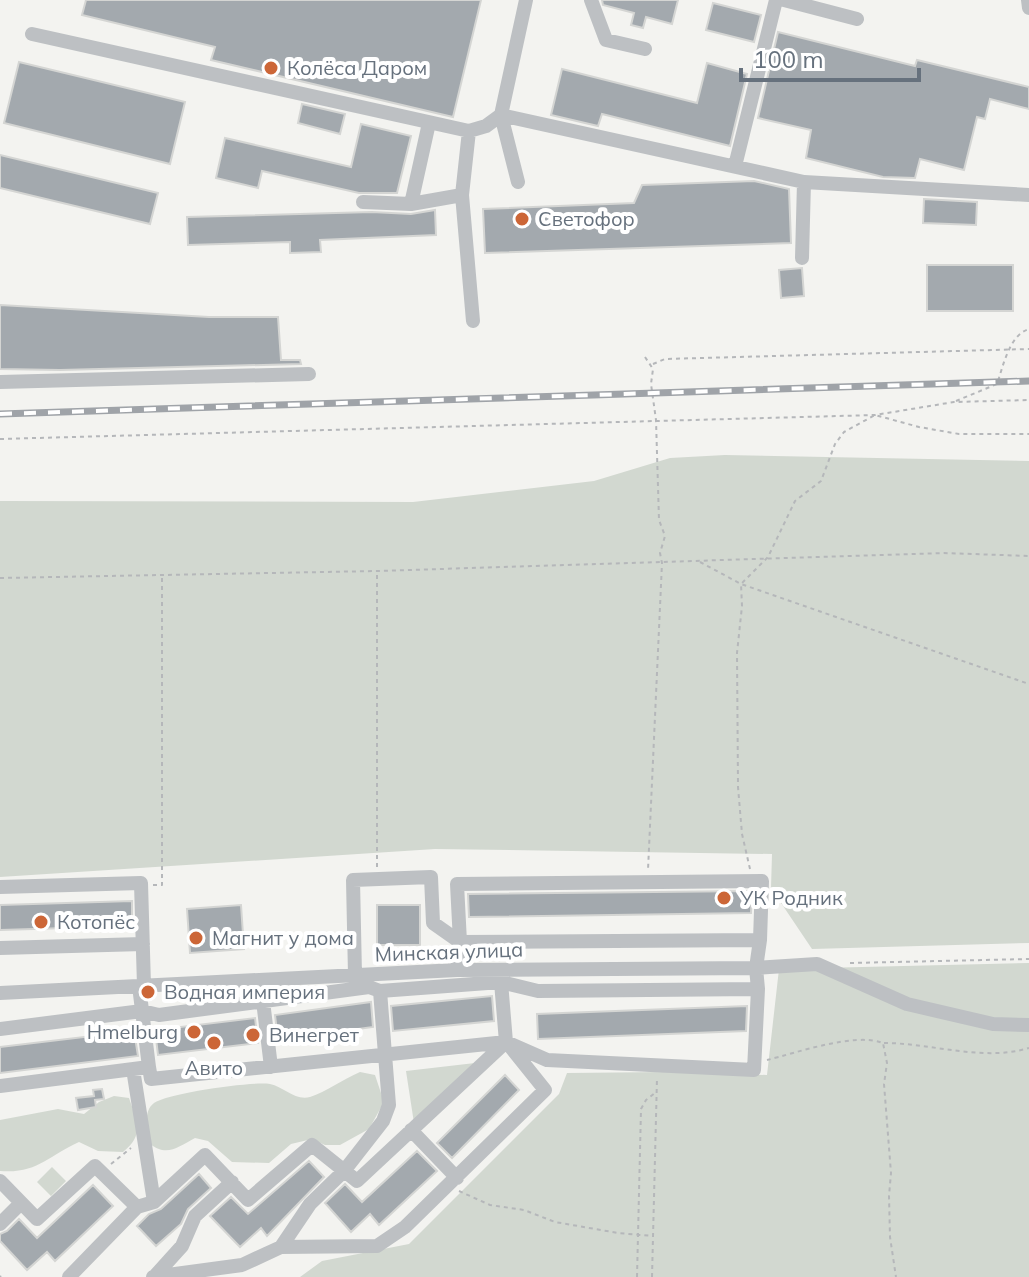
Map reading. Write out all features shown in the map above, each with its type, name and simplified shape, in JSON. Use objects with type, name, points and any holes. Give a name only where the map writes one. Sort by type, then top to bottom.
[{"type":"street","points":[[518,182],[501,115],[526,0]]},
{"type":"street","points":[[591,0],[606,40],[645,49]]},
{"type":"street","points":[[735,166],[776,0]]},
{"type":"street","points":[[784,0],[857,19]]},
{"type":"street","points":[[1028,0],[1029,8]]},
{"type":"street","points":[[32,34],[469,131],[486,126],[501,115],[804,182],[1029,195]]},
{"type":"street","points":[[411,204],[429,123]]},
{"type":"street","points":[[469,131],[462,195],[473,321]]},
{"type":"street","points":[[802,258],[804,182]]},
{"type":"street","points":[[363,202],[411,204],[462,195]]},
{"type":"street","points":[[0,382],[309,374]]},
{"type":"street","points":[[355,975],[353,880],[431,877],[433,923],[460,942],[760,940]]},
{"type":"street","points":[[0,887],[141,883],[142,1011],[151,1079],[506,1042],[547,1060],[754,1070],[762,881],[457,884],[460,942],[457,970]]},
{"type":"street","points":[[0,948],[143,944]]},
{"type":"street","name":"Минская улица","points":[[0,993],[457,970],[756,968],[817,964],[907,1004],[993,1024],[1029,1025]]},
{"type":"street","points":[[0,1029],[142,1011],[159,1015],[369,987],[380,991],[501,982],[538,991],[758,989]]},
{"type":"street","points":[[153,1277],[242,1265],[281,1247],[377,1246],[405,1227],[545,1090],[506,1042],[501,982]]},
{"type":"street","points":[[281,1247],[310,1204],[344,1171],[383,1121],[389,1105],[380,991]]},
{"type":"street","points":[[263,1001],[271,1067]]},
{"type":"street","points":[[69,1277],[137,1207],[154,1202],[205,1155],[248,1200],[312,1145],[357,1181],[506,1042]]},
{"type":"street","points":[[0,1086],[149,1067]]},
{"type":"street","points":[[133,1069],[154,1202]]},
{"type":"street","points":[[411,1130],[457,1178]]},
{"type":"street","points":[[0,1181],[37,1219],[95,1166],[137,1207]]},
{"type":"street","points":[[153,1277],[182,1246],[195,1216],[232,1182]]},
{"type":"street","points":[[0,1224],[21,1203]]},
{"type":"path","points":[[954,402],[997,384],[1009,350],[1023,331],[1029,329]]},
{"type":"path","points":[[651,365],[665,359],[1029,349]]},
{"type":"path","points":[[645,357],[651,365],[659,520],[665,536],[660,553],[648,882]]},
{"type":"path","points":[[0,439],[875,415],[954,402],[1029,400]]},
{"type":"path","points":[[752,881],[742,834],[738,787],[737,653],[741,584],[768,557],[789,509],[821,481],[835,444],[844,432],[875,415],[959,434],[1029,434]]},
{"type":"path","points":[[0,578],[377,571],[944,553],[1029,556]]},
{"type":"path","points":[[699,561],[741,584],[1029,684]]},
{"type":"path","points":[[377,571],[377,880]]},
{"type":"path","points":[[141,886],[162,885],[162,575]]},
{"type":"path","points":[[847,963],[1029,959]]},
{"type":"path","points":[[754,1063],[855,1041],[911,1043],[985,1054],[1029,1048]]},
{"type":"path","points":[[883,1043],[887,1063],[884,1084],[891,1173],[890,1237],[896,1277]]},
{"type":"path","points":[[637,1277],[641,1109],[656,1092],[652,1277]]},
{"type":"path","points":[[100,1172],[144,1139]]},
{"type":"path","points":[[457,1178],[459,1191],[490,1205],[524,1210],[555,1222],[653,1236]]},
{"type":"shaded area","points":[[725,455],[1029,461],[1029,943],[812,949],[771,888],[772,854],[435,849],[0,877],[0,501],[413,502],[594,481],[670,458]]},
{"type":"shaded area","points":[[1029,963],[1029,1277],[300,1277],[322,1261],[409,1244],[559,1094],[567,1073],[767,1075],[779,969]]},
{"type":"shaded area","points":[[475,1063],[414,1123],[406,1071]]},
{"type":"shaded area","points":[[360,1072],[375,1075],[384,1102],[369,1129],[340,1145],[325,1145],[312,1139],[291,1144],[269,1163],[232,1162],[208,1141],[195,1138],[167,1150],[150,1144],[148,1111],[162,1099],[247,1084],[270,1084],[305,1098]]},
{"type":"shaded area","points":[[114,1096],[129,1098],[137,1127],[134,1139],[123,1152],[98,1151],[79,1142],[33,1167],[0,1171],[0,1120],[58,1109],[84,1114],[99,1102]]},
{"type":"shaded area","points":[[52,1167],[66,1181],[51,1196],[37,1182]]},
{"type":"building","points":[[86,0],[481,0],[453,117],[211,60],[215,47],[82,15]]},
{"type":"building","points":[[602,0],[678,0],[672,24],[646,17],[643,28],[631,25],[634,13],[603,5]]},
{"type":"building","points":[[713,3],[761,15],[754,42],[706,30]]},
{"type":"building","points":[[778,32],[915,66],[917,60],[1029,87],[1029,109],[990,99],[985,119],[977,117],[964,170],[920,159],[915,178],[883,177],[806,158],[811,130],[758,118]]},
{"type":"building","points":[[19,62],[185,102],[170,164],[4,123]]},
{"type":"building","points":[[707,63],[747,74],[730,146],[602,114],[598,126],[551,115],[562,69],[697,103]]},
{"type":"building","points":[[302,104],[345,114],[340,134],[298,123]]},
{"type":"building","points":[[361,124],[411,136],[397,193],[359,193],[262,171],[258,188],[216,178],[225,138],[351,167]]},
{"type":"building","points":[[0,155],[158,193],[150,224],[0,188]]},
{"type":"building","points":[[754,181],[789,189],[791,243],[485,253],[483,209],[634,203],[642,185]]},
{"type":"building","points":[[924,199],[977,202],[976,225],[923,223]]},
{"type":"building","points":[[435,210],[436,235],[320,240],[321,252],[290,253],[290,242],[188,245],[187,217],[372,212],[411,214]]},
{"type":"building","points":[[927,265],[1013,265],[1013,311],[927,311]]},
{"type":"building","points":[[802,268],[804,296],[781,298],[779,270]]},
{"type":"building","points":[[0,305],[209,317],[278,317],[281,360],[300,360],[301,364],[0,369]]},
{"type":"building","points":[[752,891],[751,913],[469,917],[468,894]]},
{"type":"building","points":[[132,901],[132,926],[0,930],[0,905]]},
{"type":"building","points":[[241,905],[244,949],[190,953],[187,909]]},
{"type":"building","points":[[377,905],[420,905],[420,945],[377,945]]},
{"type":"building","points":[[492,996],[494,1021],[393,1031],[391,1006]]},
{"type":"building","points":[[371,1002],[373,1027],[278,1040],[275,1015]]},
{"type":"building","points":[[747,1006],[746,1031],[538,1039],[537,1014]]},
{"type":"building","points":[[255,1018],[258,1043],[158,1055],[155,1030]]},
{"type":"building","points":[[134,1031],[138,1056],[0,1073],[0,1047]]},
{"type":"building","points":[[505,1075],[519,1090],[452,1158],[437,1143]]},
{"type":"building","points":[[102,1089],[104,1099],[95,1100],[96,1107],[78,1110],[76,1098],[94,1096],[93,1090]]},
{"type":"building","points":[[417,1151],[437,1171],[379,1225],[370,1214],[351,1232],[325,1203],[345,1184],[362,1202]]},
{"type":"building","points":[[309,1161],[324,1177],[267,1236],[261,1228],[240,1247],[210,1216],[231,1197],[248,1214]]},
{"type":"building","points":[[199,1174],[211,1188],[188,1209],[181,1224],[156,1246],[137,1226]]},
{"type":"building","points":[[93,1185],[113,1206],[55,1261],[47,1252],[27,1270],[0,1241],[0,1234],[19,1219],[37,1238]]},
{"type":"railway","points":[[0,414],[1029,381]]},
{"type":"place","name":"Колёса Даром","points":[[271,68]]},
{"type":"place","name":"Светофор","points":[[522,219]]},
{"type":"place","name":"УК Родник","points":[[724,898]]},
{"type":"place","name":"Котопёс","points":[[41,922]]},
{"type":"place","name":"Магнит у дома","points":[[196,938]]},
{"type":"place","name":"Водная империя","points":[[148,992]]},
{"type":"place","name":"Hmelburg","points":[[194,1032]]},
{"type":"place","name":"Винегрет","points":[[253,1035]]},
{"type":"place","name":"Авито","points":[[214,1043]]}]
